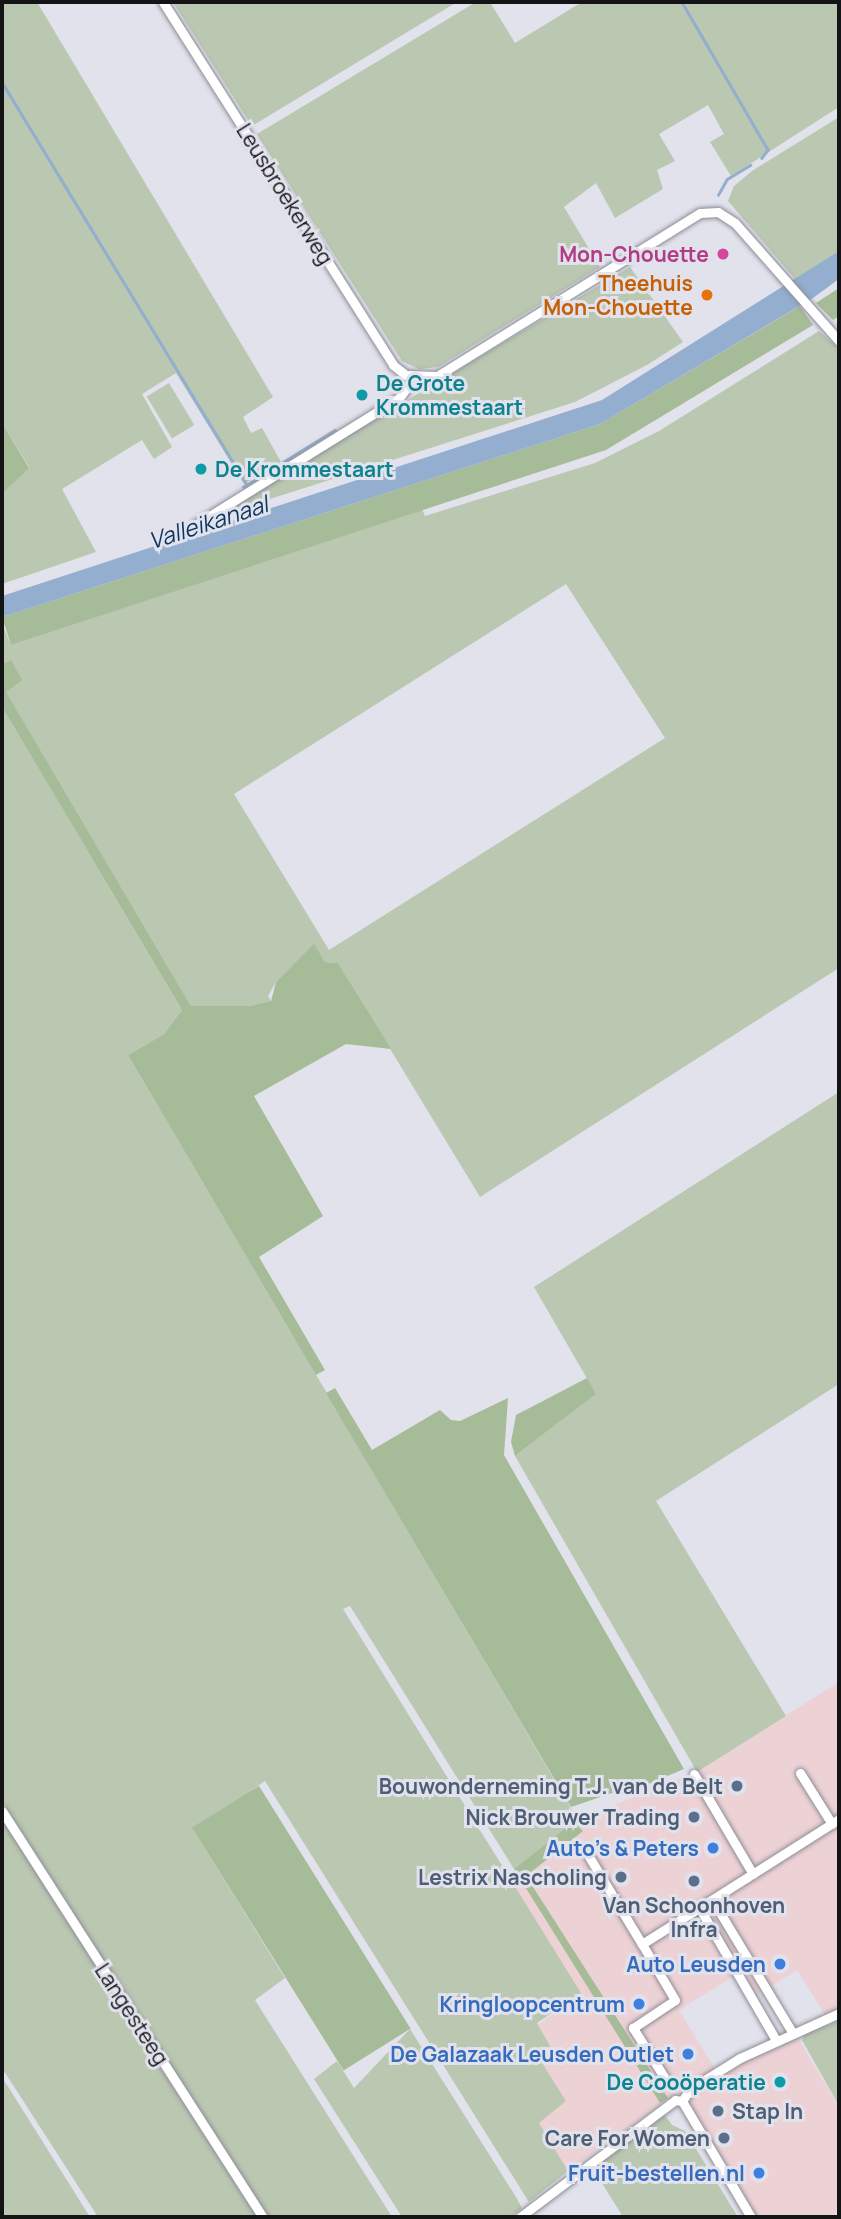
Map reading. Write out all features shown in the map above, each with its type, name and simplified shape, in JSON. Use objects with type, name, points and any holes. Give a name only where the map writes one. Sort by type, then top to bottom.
[{"type":"street","name":"Leusbroekerweg","points":[[163,2],[393,365],[414,378]]},
{"type":"street","points":[[198,524],[399,398],[414,378],[437,376],[700,213],[718,212],[735,223],[807,305],[835,329],[839,341]]},
{"type":"street","points":[[642,1944],[835,1821],[800,1773]]},
{"type":"street","points":[[694,1774],[753,1874]]},
{"type":"street","name":"Langesteeg","points":[[2,1811],[263,2217]]},
{"type":"street","points":[[588,1855],[676,2000],[633,2028],[666,2080]]},
{"type":"street","points":[[713,1901],[792,2032]]},
{"type":"street","points":[[700,1909],[776,2040]]},
{"type":"street","points":[[682,2101],[702,2082],[776,2040],[839,2013]]},
{"type":"street","points":[[520,2217],[675,2100],[682,2101]]},
{"type":"street","points":[[682,2101],[751,2217]]},
{"type":"shaded area","points":[[839,1682],[839,2010],[825,2015],[797,1970],[748,2000],[734,1976],[679,2010],[715,2069],[792,2028],[839,2107],[839,2201],[834,2217],[754,2217],[680,2091],[568,2171],[539,2123],[542,2062],[554,2053],[537,2026],[578,1994],[510,1880],[578,1820],[695,1772]]},
{"type":"green space","points":[[2,2],[37,2],[273,397],[243,417],[251,433],[262,428],[281,462],[244,484],[176,373],[142,394],[172,447],[154,459],[142,440],[62,489],[96,552],[2,584],[2,494],[29,467],[2,423]]},
{"type":"green space","points":[[173,2],[457,2],[252,126]]},
{"type":"green space","points":[[476,2],[490,2],[515,43],[582,2],[839,2],[839,107],[731,176],[710,142],[724,134],[708,105],[659,134],[675,161],[657,170],[663,189],[615,218],[596,183],[564,207],[600,267],[438,367],[419,369],[402,361],[257,134]]},
{"type":"green space","points":[[839,117],[839,251],[796,280],[728,201],[734,186],[752,171]]},
{"type":"green space","points":[[630,267],[683,342],[647,365],[575,402],[210,518]]},
{"type":"green space","points":[[839,288],[839,316],[833,320],[816,303]]},
{"type":"green space","points":[[800,306],[813,325],[606,450],[11,645],[2,617],[600,424]]},
{"type":"green space","points":[[819,331],[839,348],[839,968],[480,1197],[338,963],[325,962],[314,945],[276,982],[268,996],[271,1001],[249,1006],[191,1006],[5,691],[11,660],[2,664],[2,623],[11,645],[422,509],[425,516],[595,463],[659,431]],"holes":[[[566,584],[665,738],[329,950],[234,794]]]},
{"type":"green space","points":[[169,383],[194,425],[172,438],[147,396]]},
{"type":"green space","points":[[2,423],[29,468],[2,494]]},
{"type":"green space","points":[[11,660],[22,680],[6,692],[191,1006],[249,1006],[271,1001],[276,982],[314,944],[325,962],[338,963],[391,1049],[346,1044],[254,1096],[323,1216],[259,1257],[325,1370],[316,1375],[128,1055],[164,1034],[182,1010],[2,707],[2,664]]},
{"type":"green space","points":[[2,707],[182,1010],[164,1034],[128,1055],[578,1820],[514,1869],[350,1606],[343,1609],[581,1993],[537,2023],[554,2053],[542,2063],[566,2101],[539,2123],[568,2171],[529,2202],[265,1781],[194,1831],[285,1978],[255,2000],[392,2217],[267,2217],[2,1801]]},
{"type":"green space","points":[[839,1092],[839,1384],[656,1501],[786,1716],[697,1772],[515,1456],[596,1394],[534,1287]]},
{"type":"green space","points":[[587,1378],[596,1394],[515,1456],[511,1442],[516,1415]]},
{"type":"green space","points":[[335,1388],[372,1450],[440,1410],[451,1420],[460,1421],[508,1398],[504,1455],[684,1769],[634,1790],[621,1790],[571,1807],[326,1393]]},
{"type":"green space","points":[[259,1786],[411,2029],[344,2070],[192,1828]]},
{"type":"green space","points":[[2,1818],[257,2217],[98,2217],[2,2068]]},
{"type":"green space","points":[[574,1822],[583,1831],[526,1876],[668,2098],[660,2103],[514,1869]]},
{"type":"green space","points":[[839,2021],[839,2106],[802,2040],[805,2034]]},
{"type":"green space","points":[[410,2029],[522,2208],[511,2217],[402,2217],[314,2079],[337,2061],[354,2088]]},
{"type":"green space","points":[[2,2077],[90,2217],[2,2217]]},
{"type":"green space","points":[[664,2114],[672,2125],[685,2131],[738,2217],[623,2217],[592,2167]]},
{"type":"water","points":[[839,251],[839,279],[813,298],[600,424],[2,617],[2,596],[602,400]]},
{"type":"waterway","points":[[682,2],[768,150],[762,158]]},
{"type":"waterway","name":"Valleikanaal","points":[[2,82],[246,484]]},
{"type":"waterway","points":[[718,195],[727,179],[750,165]]},
{"type":"waterway","name":"Valleikanaal","points":[[243,487],[335,430]]},
{"type":"place","name":"Mon-Chouette","points":[[723,254]]},
{"type":"place","name":"Theehuis Mon-Chouette","points":[[707,295]]},
{"type":"place","name":"De Grote Krommestaart","points":[[362,395]]},
{"type":"place","name":"De Krommestaart","points":[[201,469]]},
{"type":"place","name":"Bouwonderneming T.J. van de Belt","points":[[737,1786]]},
{"type":"place","name":"Nick Brouwer Trading","points":[[694,1817]]},
{"type":"place","name":"Auto's & Peters","points":[[713,1848]]},
{"type":"place","name":"Lestrix Nascholing","points":[[621,1877]]},
{"type":"place","name":"Van Schoonhoven Infra","points":[[694,1881]]},
{"type":"place","name":"Auto Leusden","points":[[780,1964]]},
{"type":"place","name":"Kringloopcentrum","points":[[639,2004]]},
{"type":"place","name":"De Galazaak Leusden Outlet","points":[[688,2054]]},
{"type":"place","name":"De Cooöperatie","points":[[780,2082]]},
{"type":"place","name":"Stap In","points":[[718,2111]]},
{"type":"place","name":"Care For Women","points":[[724,2138]]},
{"type":"place","name":"Fruit-bestellen.nl","points":[[759,2173]]}]
